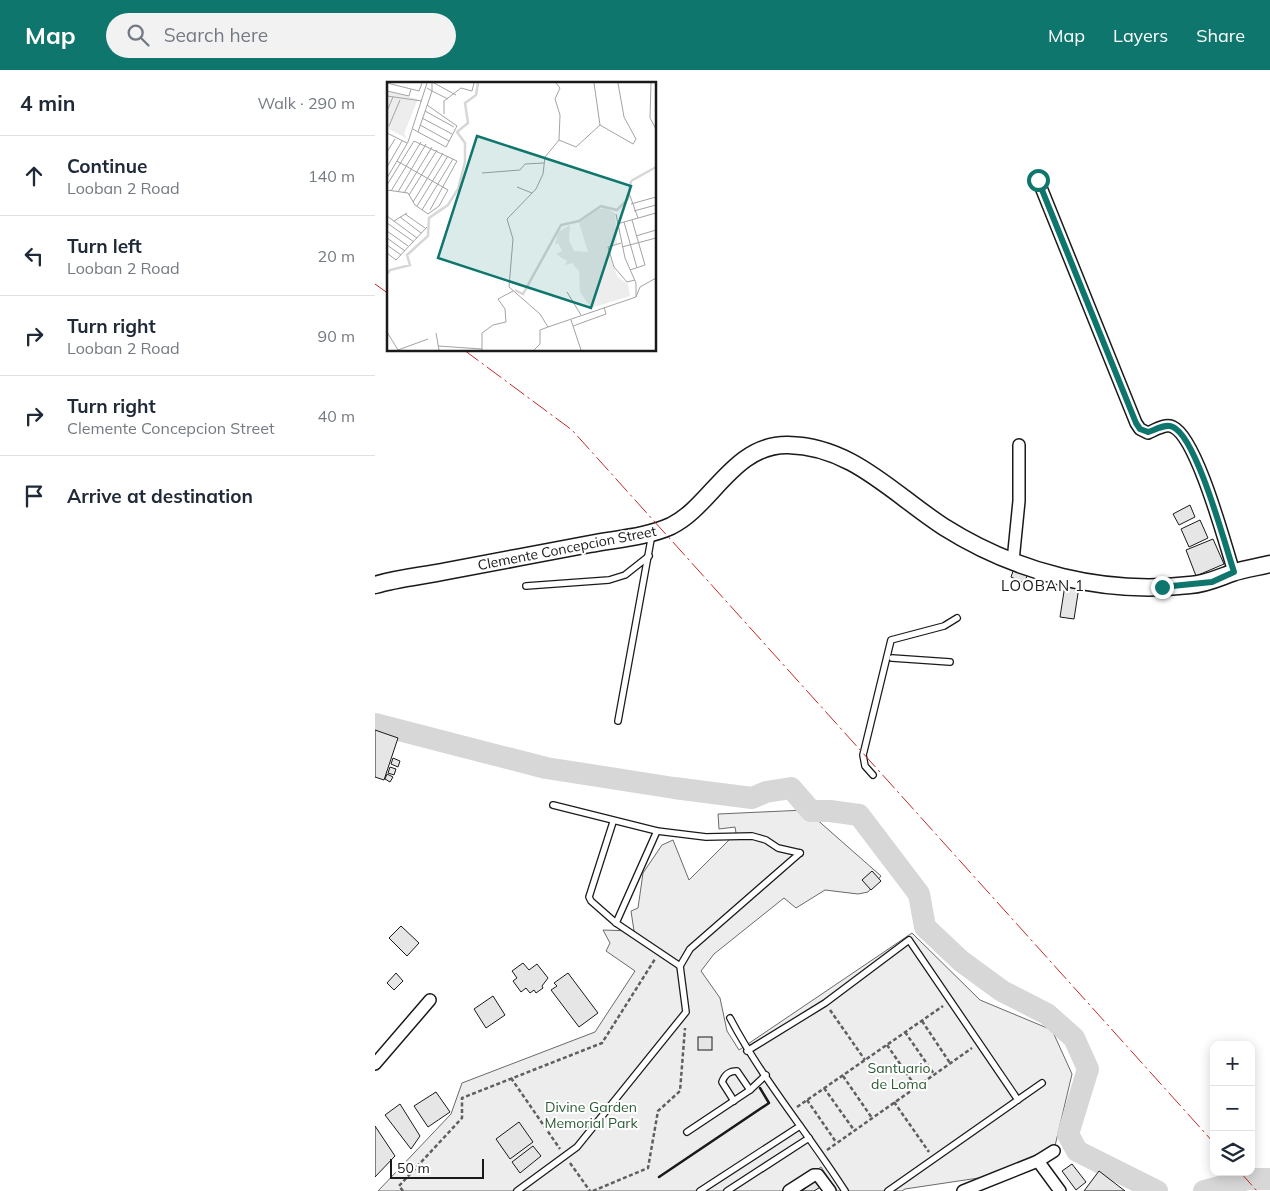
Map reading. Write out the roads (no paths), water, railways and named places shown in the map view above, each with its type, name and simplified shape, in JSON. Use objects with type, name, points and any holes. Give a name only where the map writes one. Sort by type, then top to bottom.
[{"type":"street","points":[[1038,180],[1136,423],[1140,429],[1148,432],[1168,425],[1172,426],[1187,444],[1198,461],[1234,572]]},
{"type":"street","name":"Clemente Concepcion Street","points":[[375,585],[653,532],[684,518],[726,475],[749,455],[786,444],[836,453],[862,466],[945,527],[1013,561],[1043,573],[1085,583],[1129,587],[1189,586],[1212,582],[1234,572],[1270,564]]},
{"type":"street","points":[[1013,561],[1019,501],[1019,445]]},
{"type":"street","points":[[375,1064],[430,1000]]},
{"type":"street","points":[[963,1191],[1038,1160],[1054,1151]]},
{"type":"street","points":[[1038,1160],[1060,1191]]},
{"type":"street","points":[[789,1191],[814,1175],[822,1178],[830,1191]]},
{"type":"street","points":[[989,1181],[995,1191]]},
{"type":"lane","points":[[618,721],[653,532]]},
{"type":"lane","points":[[526,586],[609,580],[625,575],[649,556]]},
{"type":"lane","points":[[873,775],[865,766],[863,755],[891,640],[945,626],[957,618]]},
{"type":"lane","points":[[892,658],[950,662]]},
{"type":"lane","points":[[517,1191],[577,1147],[686,1012],[680,966],[690,949],[800,852],[778,848],[766,840],[752,836],[706,836],[657,831],[613,822],[553,805]]},
{"type":"lane","points":[[613,822],[589,896],[593,905],[616,923],[680,966]]},
{"type":"lane","points":[[616,923],[657,831]]},
{"type":"lane","points":[[747,1051],[825,1003],[909,940],[1018,1100]]},
{"type":"lane","points":[[730,1018],[747,1051],[791,1111],[845,1191]]},
{"type":"lane","points":[[734,1101],[722,1082],[724,1076],[730,1071],[737,1071],[750,1090]]},
{"type":"lane","points":[[687,1132],[750,1090],[766,1076]]},
{"type":"lane","points":[[888,1191],[1041,1083]]},
{"type":"lane","points":[[704,1190],[800,1126]]},
{"type":"lane","points":[[727,1191],[809,1138]]},
{"type":"waterway","points":[[375,724],[546,768],[674,788],[752,798],[766,792],[791,788],[811,811],[830,811],[859,815],[919,894],[925,927],[961,961],[1002,991],[1047,1014],[1074,1038],[1088,1069],[1068,1134],[1077,1151],[1157,1191]]},
{"type":"waterway","points":[[1204,1191],[1248,1179],[1270,1179]]},
{"type":"district","name":"LOOBAN 1","points":[[1043,585]]},
{"type":"park label","name":"Santuario de Loma","points":[[899,1076]]},
{"type":"park label","name":"Divine Garden Memorial Park","points":[[591,1116]]}]
